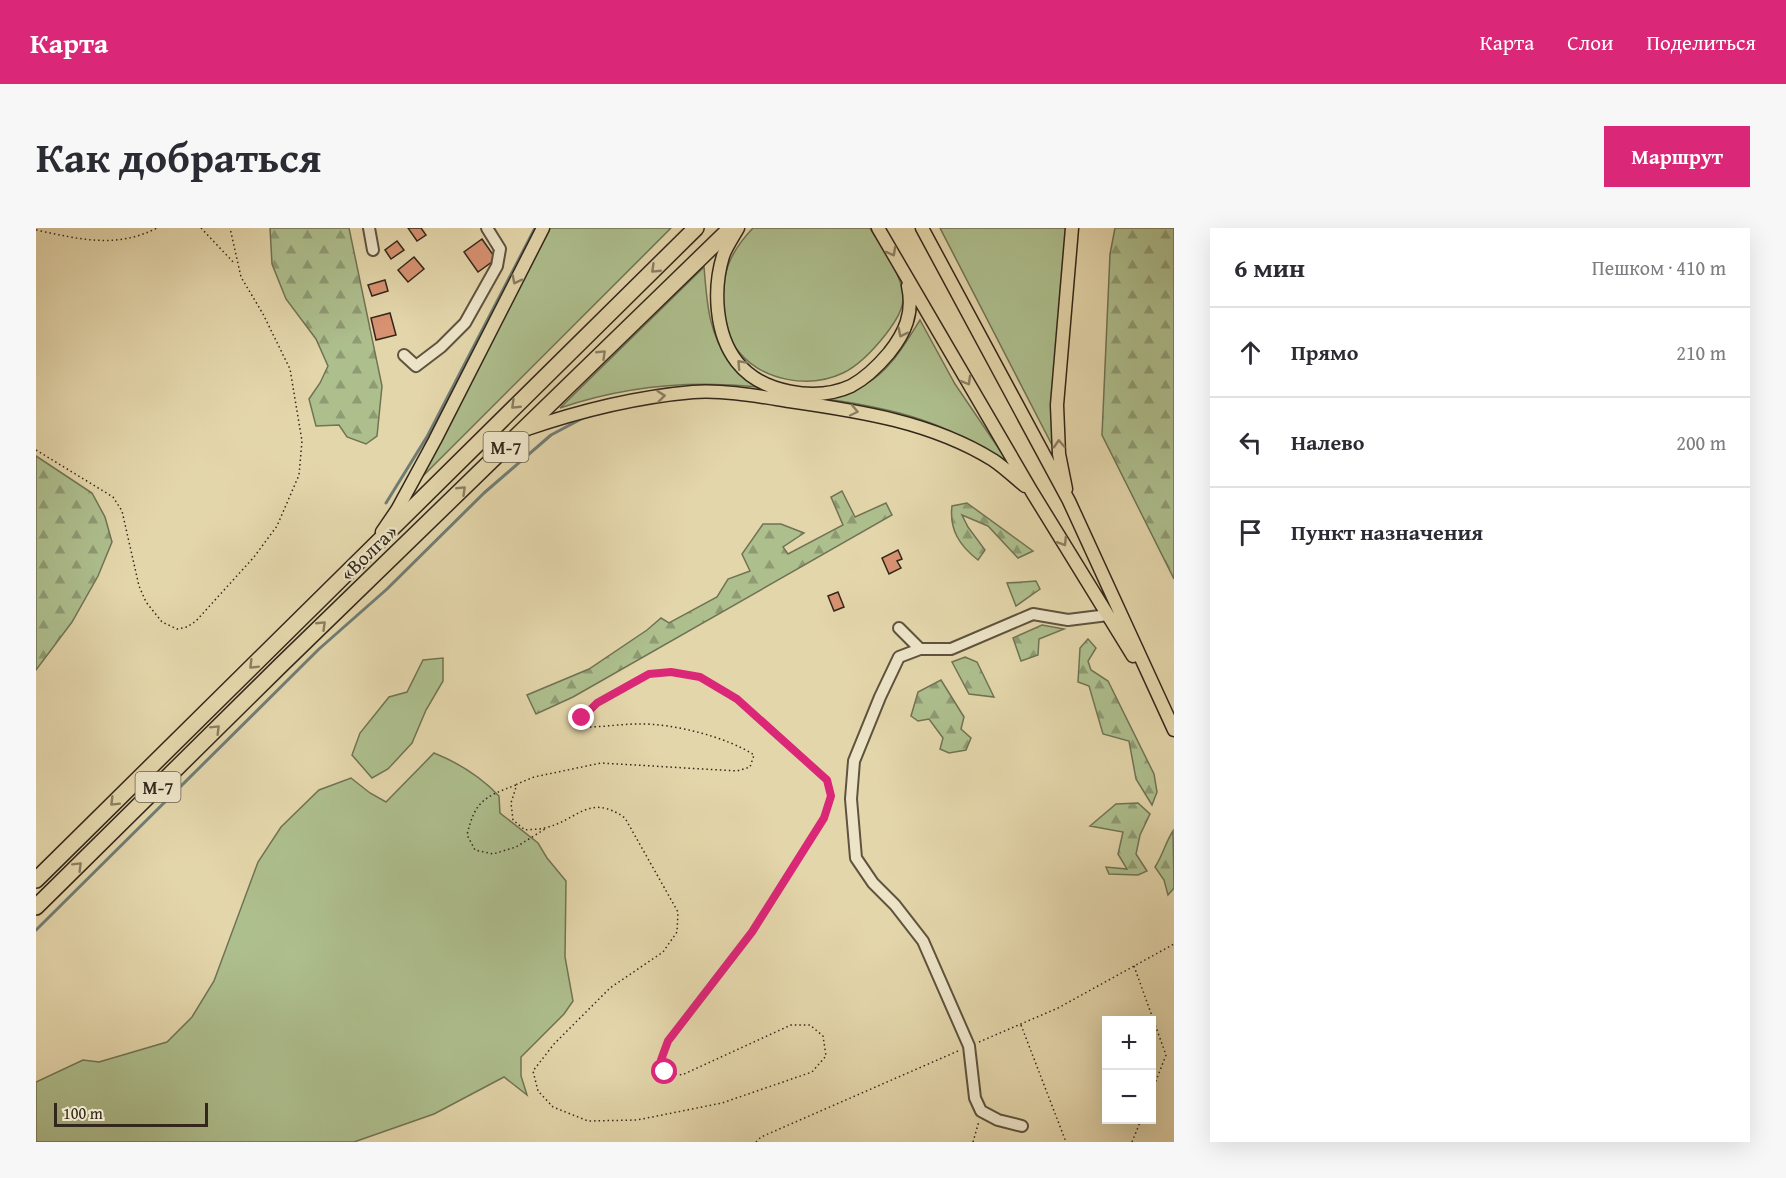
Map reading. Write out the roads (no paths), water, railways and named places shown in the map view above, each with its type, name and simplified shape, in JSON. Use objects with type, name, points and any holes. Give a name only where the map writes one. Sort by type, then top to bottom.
[{"type":"highway","name":"«Волга»","points":[[36,880],[696,228]]},
{"type":"highway","name":"«Волга»","points":[[36,907],[280,666],[731,228]]},
{"type":"main road","points":[[369,550],[397,510],[435,440],[543,228]]},
{"type":"main road","points":[[738,228],[723,254],[717,283],[721,327],[728,348],[738,363],[754,378],[775,388],[805,393],[834,392],[866,377],[883,361],[904,330],[911,301],[905,276]]},
{"type":"main road","points":[[878,228],[1032,492],[1162,703]]},
{"type":"main road","points":[[922,228],[1069,501],[1174,730]]},
{"type":"main road","points":[[1069,501],[1059,454],[1057,405],[1072,228]]},
{"type":"main road","points":[[523,431],[570,415],[651,397],[696,392],[743,394],[846,409],[917,426],[994,461],[1032,492]]},
{"type":"street","points":[[369,228],[373,250]]},
{"type":"street","points":[[404,355],[416,366],[441,347],[465,323],[497,266],[500,249],[487,228]]},
{"type":"street","points":[[1022,1126],[999,1120],[981,1111],[975,1098],[969,1046],[923,941],[895,905],[873,883],[856,858],[851,800],[854,761],[879,697],[899,657],[920,649],[951,649],[1033,614],[1068,620],[1108,615]]},
{"type":"street","points":[[899,628],[920,649]]},
{"type":"waterway","points":[[386,503],[428,435],[535,228]]},
{"type":"waterway","points":[[36,930],[319,649],[387,589],[484,493],[551,435],[583,418]]}]
